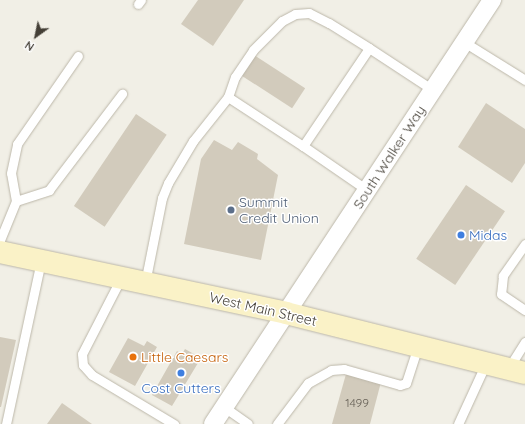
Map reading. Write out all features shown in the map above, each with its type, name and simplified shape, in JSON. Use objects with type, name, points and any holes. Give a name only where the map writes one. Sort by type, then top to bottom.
[{"type":"main road","name":"West Main Street","points":[[0,252],[286,313],[516,371]]},
{"type":"street","name":"South Walker Way","points":[[213,424],[492,0]]},
{"type":"lane","points":[[145,283],[162,198],[168,183],[193,141],[228,97],[235,77],[253,50],[282,21],[295,14],[309,13],[369,48],[433,90]]},
{"type":"lane","points":[[464,42],[525,80]]},
{"type":"lane","points":[[304,146],[369,48]]},
{"type":"lane","points":[[0,240],[16,201],[11,173],[17,144],[78,56]]},
{"type":"lane","points":[[16,201],[49,190],[122,94]]},
{"type":"lane","points":[[228,97],[304,146],[367,190]]},
{"type":"lane","points":[[525,244],[503,276],[501,294],[525,310]]},
{"type":"lane","points":[[6,424],[42,261]]},
{"type":"lane","points":[[121,278],[82,354],[83,365],[92,375],[174,424]]},
{"type":"lane","points":[[516,371],[525,342]]},
{"type":"lane","points":[[277,424],[308,383],[331,370],[344,369],[400,385],[406,383],[418,346]]},
{"type":"lane","points":[[458,424],[486,363]]},
{"type":"lane","points":[[224,407],[248,424]]},
{"type":"building","points":[[198,0],[244,0],[213,46],[181,24]]},
{"type":"building","points":[[254,55],[305,88],[292,108],[241,75]]},
{"type":"building","points":[[486,103],[525,129],[525,163],[512,183],[458,147]]},
{"type":"building","points":[[136,114],[167,135],[105,227],[74,206]]},
{"type":"building","name":"Summit Credit Union","points":[[214,140],[232,150],[238,142],[258,154],[257,159],[278,175],[261,260],[184,244],[201,159]]},
{"type":"building","name":"Midas","points":[[466,185],[505,211],[455,285],[416,259]]},
{"type":"building","points":[[0,337],[16,340],[1,407],[0,407]]},
{"type":"building","points":[[128,338],[144,346],[147,341],[157,347],[135,386],[109,372]]},
{"type":"building","points":[[185,349],[201,358],[172,406],[152,395],[177,351],[182,354]]},
{"type":"building","points":[[346,374],[381,382],[370,424],[332,424]]},
{"type":"building","points":[[62,403],[92,424],[47,424]]},
{"type":"place","name":"Summit Credit Union","points":[[231,210]]},
{"type":"place","name":"Midas","points":[[461,235]]},
{"type":"place","name":"Little Caesars","points":[[133,357]]},
{"type":"place","name":"Cost Cutters","points":[[181,373]]}]
